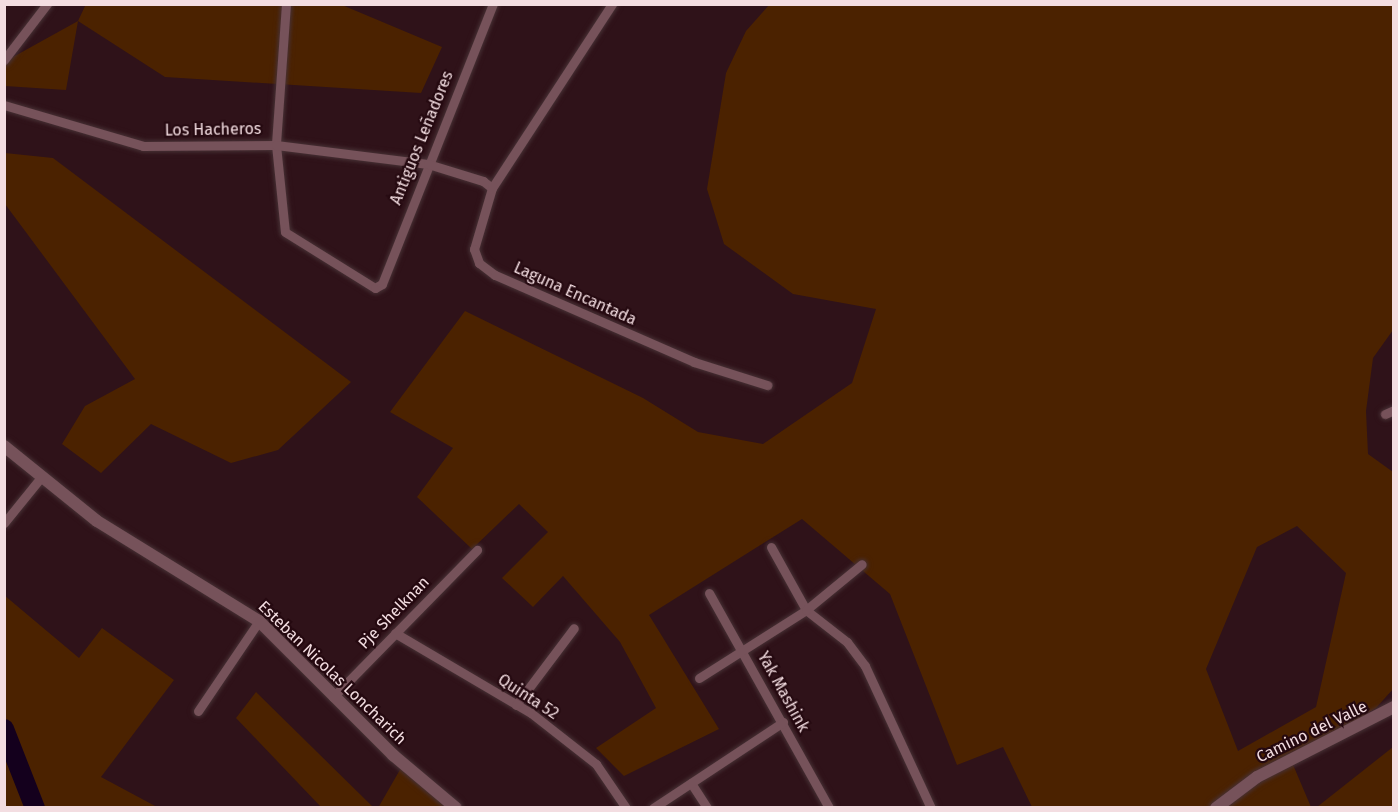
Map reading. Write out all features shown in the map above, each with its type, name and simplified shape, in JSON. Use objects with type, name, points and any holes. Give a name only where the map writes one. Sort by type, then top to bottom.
[{"type":"street","points":[[4,60],[46,4]]},
{"type":"street","points":[[276,145],[286,4]]},
{"type":"street","name":"Antiguos Leñadores","points":[[276,145],[290,239],[368,287],[382,284],[493,4]]},
{"type":"street","name":"Laguna Encantada","points":[[612,4],[492,188],[474,249],[479,263],[495,275],[694,362],[767,385]]},
{"type":"street","name":"Los Hacheros","points":[[4,105],[143,146],[276,145],[428,164]]},
{"type":"street","points":[[428,164],[492,188]]},
{"type":"street","name":"Esteban Nicolas Loncharich","points":[[4,446],[130,544],[259,621],[333,697],[456,807]]},
{"type":"street","points":[[4,523],[42,476]]},
{"type":"street","points":[[771,547],[806,610],[847,642],[865,666],[931,807]]},
{"type":"street","name":"Pje Shelknan","points":[[333,697],[477,550]]},
{"type":"street","points":[[699,678],[806,610],[862,564]]},
{"type":"street","name":"Yak Mashink","points":[[709,592],[829,807]]},
{"type":"street","points":[[198,711],[259,621]]},
{"type":"street","points":[[516,705],[574,628]]},
{"type":"street","name":"Quinta 52","points":[[395,633],[516,705],[596,764],[626,807]]},
{"type":"street","name":"Camino del Valle","points":[[1216,807],[1257,777],[1394,707]]},
{"type":"street","points":[[653,807],[783,722]]},
{"type":"street","points":[[691,783],[707,807]]},
{"type":"shaded area","points":[[86,4],[342,5],[442,47],[421,93],[165,77],[78,21]]},
{"type":"shaded area","points":[[769,5],[1393,5],[1393,330],[1373,358],[1366,411],[1368,454],[1393,472],[1393,689],[1376,708],[1291,760],[1311,807],[1032,807],[1003,747],[957,765],[890,594],[802,519],[649,615],[719,729],[624,776],[596,748],[656,708],[620,642],[563,576],[533,607],[502,578],[548,532],[519,504],[472,549],[417,497],[453,448],[390,412],[465,311],[643,398],[698,432],[763,444],[852,383],[876,309],[793,294],[724,244],[707,189],[726,73],[746,31]],"holes":[[[1297,526],[1346,573],[1316,707],[1238,751],[1206,669],[1257,547]]]},
{"type":"shaded area","points":[[78,21],[66,90],[5,86],[4,62]]},
{"type":"shaded area","points":[[5,153],[53,158],[351,382],[278,450],[231,463],[151,424],[101,473],[62,444],[85,406],[135,379],[5,204]]},
{"type":"shaded area","points":[[4,595],[79,658],[102,628],[174,680],[101,777],[157,807],[5,807]]},
{"type":"shaded area","points":[[256,692],[373,807],[321,807],[236,718]]},
{"type":"shaded area","points":[[1393,747],[1393,807],[1317,807]]},
{"type":"shaded area","points":[[401,768],[448,808],[378,808]]},
{"type":"waterway","points":[[4,729],[35,808]]}]
